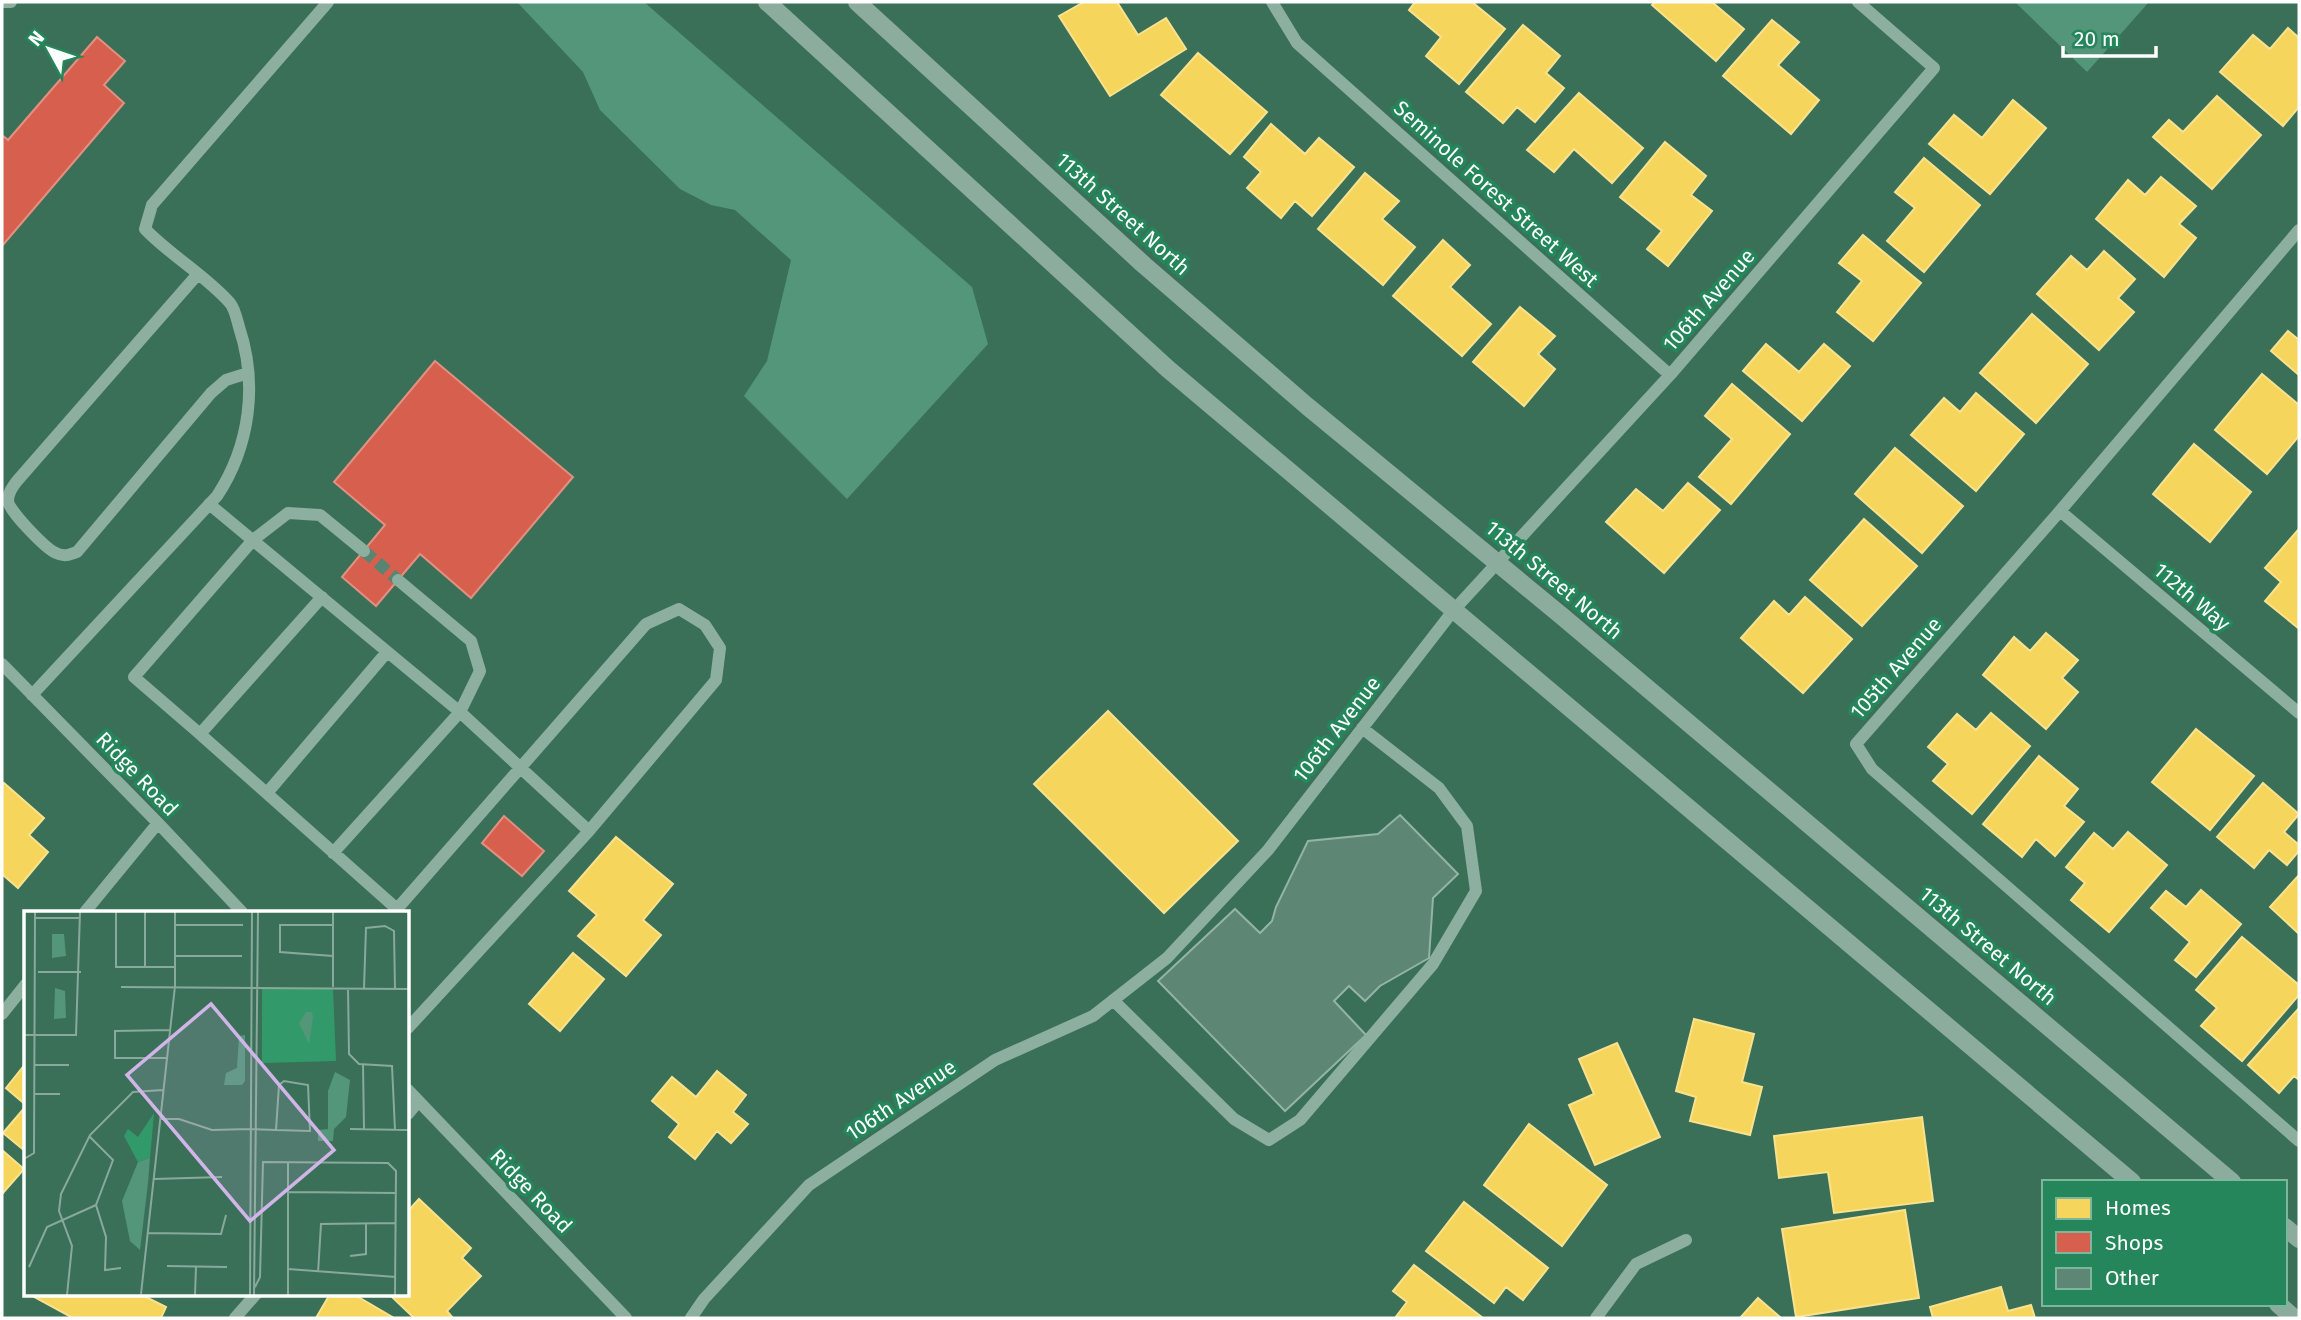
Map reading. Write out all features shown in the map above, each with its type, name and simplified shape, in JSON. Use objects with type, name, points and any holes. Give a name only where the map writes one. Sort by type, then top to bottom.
[{"type":"main road","points":[[767,2],[1168,369],[2130,1180]]},
{"type":"main road","name":"113th Street North","points":[[857,2],[1144,265],[1307,406],[1498,563],[2230,1180]]},
{"type":"main road","points":[[2279,1306],[2294,1318]]},
{"type":"street","points":[[2,2],[11,2]]},
{"type":"street","points":[[33,695],[209,504],[232,474],[247,425],[248,373],[247,351],[232,305],[145,229],[152,205],[328,2]]},
{"type":"street","name":"Seminole Forest Street West","points":[[1272,2],[1297,43],[1670,375]]},
{"type":"street","name":"106th Avenue","points":[[691,1318],[704,1299],[809,1185],[995,1060],[1093,1016],[1167,958],[1268,850],[1453,611],[1670,375],[1934,68],[1857,2]]},
{"type":"street","name":"105th Avenue","points":[[2299,230],[1856,744],[1872,769],[2299,1141]]},
{"type":"street","points":[[197,275],[17,481],[9,492],[8,504],[15,515],[54,553],[66,556],[77,552],[211,393],[226,380],[248,373]]},
{"type":"street","points":[[209,504],[460,712],[590,831]]},
{"type":"street","name":"112th Way","points":[[2060,510],[2299,713]]},
{"type":"street","points":[[364,551],[320,515],[288,513],[253,540],[134,677],[397,909],[646,624],[679,609],[705,625],[720,648],[716,680],[590,831],[410,1026]]},
{"type":"street","points":[[333,853],[460,712],[480,671],[471,641],[398,580]]},
{"type":"street","points":[[200,734],[322,597]]},
{"type":"street","points":[[267,793],[387,652]]},
{"type":"street","name":"Ridge Road","points":[[2,664],[241,911]]},
{"type":"street","points":[[1113,1000],[1234,1119],[1269,1140],[1300,1120],[1433,964],[1476,891],[1466,826],[1439,788],[1362,728]]},
{"type":"street","points":[[86,911],[158,823]]},
{"type":"street","points":[[2,1014],[24,986]]},
{"type":"street","name":"Ridge Road","points":[[410,1092],[626,1318]]},
{"type":"street","points":[[410,1112],[418,1102]]},
{"type":"street","points":[[1596,1318],[1636,1264],[1686,1240]]},
{"type":"street","points":[[235,1318],[254,1296]]},
{"type":"shaded area","points":[[517,2],[644,2],[972,287],[988,344],[847,499],[744,396],[767,361],[791,260],[735,210],[711,205],[680,189],[600,110],[583,72]]},
{"type":"shaded area","points":[[2015,2],[2149,2],[2087,72]]},
{"type":"building: Homes","points":[[1084,2],[1117,2],[1138,35],[1166,18],[1186,49],[1110,96],[1059,16]]},
{"type":"building: Homes","points":[[1415,2],[1472,2],[1505,29],[1459,84],[1426,56],[1441,37],[1409,10]]},
{"type":"building: Homes","points":[[1655,2],[1712,2],[1744,29],[1716,61],[1652,5]]},
{"type":"building: Homes","points":[[1772,20],[1799,42],[1778,65],[1819,100],[1791,134],[1723,76]]},
{"type":"building: Homes","points":[[1523,25],[1560,56],[1546,73],[1564,88],[1535,122],[1517,107],[1503,123],[1466,92]]},
{"type":"building: Homes","points":[[2288,28],[2299,38],[2299,107],[2283,126],[2220,72],[2253,35],[2270,49]]},
{"type":"building: Homes","points":[[1198,53],[1267,112],[1230,154],[1161,95]]},
{"type":"building: Homes","points":[[1579,93],[1643,148],[1612,183],[1574,149],[1554,172],[1527,150]]},
{"type":"building: Homes","points":[[2217,96],[2261,135],[2212,189],[2153,137],[2169,120],[2183,132]]},
{"type":"building: Homes","points":[[2013,100],[2046,128],[1990,194],[1929,144],[1954,115],[1982,138]]},
{"type":"building: Homes","points":[[1271,124],[1305,154],[1319,138],[1354,167],[1312,216],[1295,201],[1281,218],[1247,188],[1261,172],[1244,157]]},
{"type":"building: Homes","points":[[1665,142],[1706,176],[1691,195],[1712,211],[1668,266],[1647,249],[1662,231],[1620,197]]},
{"type":"building: Homes","points":[[1924,158],[1980,205],[1924,272],[1887,241],[1915,208],[1895,192]]},
{"type":"building: Homes","points":[[1365,173],[1399,201],[1382,219],[1415,247],[1383,285],[1318,229]]},
{"type":"building: Homes","points":[[2161,177],[2196,206],[2179,224],[2196,238],[2164,277],[2096,219],[2128,180],[2145,195]]},
{"type":"building: Homes","points":[[1863,235],[1921,283],[1873,341],[1837,312],[1862,281],[1839,263]]},
{"type":"building: Homes","points":[[1443,240],[1470,265],[1450,287],[1491,324],[1462,356],[1393,296]]},
{"type":"building: Homes","points":[[2104,251],[2135,279],[2118,298],[2134,312],[2099,350],[2037,294],[2071,256],[2087,270]]},
{"type":"building: Homes","points":[[1520,307],[1555,336],[1538,354],[1555,369],[1524,406],[1473,362]]},
{"type":"building: Homes","points":[[2032,314],[2088,364],[2036,423],[1980,373]]},
{"type":"building: Homes","points":[[2288,331],[2299,340],[2299,375],[2271,351]]},
{"type":"building: Homes","points":[[1766,344],[1799,372],[1824,344],[1850,366],[1802,421],[1743,371]]},
{"type":"building: Homes","points":[[2262,374],[2299,405],[2299,436],[2267,474],[2215,430]]},
{"type":"building: Homes","points":[[1732,384],[1790,434],[1731,504],[1699,477],[1732,439],[1705,416]]},
{"type":"building: Homes","points":[[1976,393],[2024,434],[1976,491],[1911,435],[1944,398],[1960,412]]},
{"type":"building: Homes","points":[[2194,444],[2251,492],[2210,542],[2153,494]]},
{"type":"building: Homes","points":[[1895,448],[1963,506],[1922,553],[1855,494]]},
{"type":"building: Homes","points":[[1688,483],[1720,510],[1664,573],[1606,522],[1636,489],[1663,511]]},
{"type":"building: Homes","points":[[1864,519],[1917,566],[1862,626],[1810,580]]},
{"type":"building: Homes","points":[[2298,530],[2298,628],[2265,601],[2281,582],[2265,568]]},
{"type":"building: Homes","points":[[1805,597],[1852,639],[1803,693],[1741,638],[1774,601],[1789,615]]},
{"type":"building: Homes","points":[[2046,633],[2078,660],[2062,678],[2078,692],[2046,729],[1983,675],[2014,637],[2030,651]]},
{"type":"building: Homes","points":[[1108,711],[1238,841],[1164,913],[1034,784]]},
{"type":"building: Homes","points":[[1991,713],[2030,746],[1972,814],[1933,781],[1948,764],[1928,747],[1957,714],[1976,730]]},
{"type":"building: Homes","points":[[2196,729],[2254,776],[2210,830],[2152,782]]},
{"type":"building: Homes","points":[[2039,756],[2078,789],[2064,806],[2084,822],[2055,856],[2036,839],[2022,857],[1983,824]]},
{"type":"building: Homes","points":[[4,783],[44,818],[29,835],[48,852],[18,888],[2,874]]},
{"type":"building: Homes","points":[[2263,783],[2299,814],[2284,832],[2299,845],[2299,851],[2287,865],[2269,850],[2254,868],[2217,837]]},
{"type":"building: Homes","points":[[2128,832],[2167,865],[2109,932],[2071,900],[2085,883],[2066,867],[2094,833],[2113,849]]},
{"type":"building: Homes","points":[[616,837],[673,884],[643,920],[661,935],[626,976],[578,936],[597,915],[569,891]]},
{"type":"building: Homes","points":[[2299,875],[2299,934],[2270,907]]},
{"type":"building: Homes","points":[[2201,890],[2241,924],[2196,977],[2175,960],[2190,942],[2151,908],[2166,891],[2186,907]]},
{"type":"building: Homes","points":[[2242,937],[2299,985],[2299,995],[2242,1061],[2201,1026],[2217,1008],[2196,990]]},
{"type":"building: Homes","points":[[573,953],[604,979],[560,1031],[529,1004]]},
{"type":"building: Homes","points":[[2299,1008],[2299,1080],[2294,1076],[2279,1093],[2248,1065]]},
{"type":"building: Homes","points":[[1694,1019],[1754,1034],[1742,1082],[1762,1087],[1750,1135],[1690,1121],[1696,1097],[1676,1091]]},
{"type":"building: Homes","points":[[1617,1043],[1660,1137],[1595,1165],[1569,1105],[1594,1094],[1579,1059]]},
{"type":"building: Homes","points":[[24,1066],[24,1103],[6,1088]]},
{"type":"building: Homes","points":[[717,1071],[746,1095],[733,1112],[748,1124],[731,1143],[717,1131],[695,1159],[669,1137],[679,1124],[652,1101],[672,1077],[696,1097]]},
{"type":"building: Homes","points":[[24,1108],[24,1150],[3,1133]]},
{"type":"building: Homes","points":[[1922,1117],[1933,1201],[1834,1213],[1828,1172],[1779,1178],[1774,1136]]},
{"type":"building: Homes","points":[[1529,1124],[1607,1185],[1562,1246],[1484,1185]]},
{"type":"building: Homes","points":[[2,1150],[24,1169],[2,1194]]},
{"type":"building: Homes","points":[[419,1199],[471,1248],[462,1258],[481,1276],[447,1311],[453,1318],[414,1318],[391,1296],[410,1296],[410,1209]]},
{"type":"building: Homes","points":[[1464,1202],[1548,1268],[1523,1300],[1506,1287],[1494,1303],[1426,1251]]},
{"type":"building: Homes","points":[[1905,1210],[1919,1298],[1796,1317],[1782,1229]]},
{"type":"building: Homes","points":[[1414,1265],[1483,1318],[1395,1318],[1407,1302],[1393,1291]]},
{"type":"building: Homes","points":[[2001,1287],[2008,1311],[2031,1305],[2035,1318],[1933,1318],[1930,1307]]},
{"type":"building: Homes","points":[[33,1296],[144,1296],[166,1307],[161,1318],[73,1318]]},
{"type":"building: Homes","points":[[329,1296],[356,1296],[394,1318],[316,1318]]},
{"type":"building: Homes","points":[[1758,1298],[1781,1318],[1740,1318]]},
{"type":"building: Shops","points":[[97,37],[125,61],[104,85],[124,103],[2,246],[2,135],[8,140]]},
{"type":"building: Shops","points":[[435,361],[573,477],[471,598],[420,554],[376,606],[342,577],[385,525],[334,482]]},
{"type":"building: Shops","points":[[504,816],[544,851],[522,876],[482,843]]},
{"type":"building: Other","points":[[1400,815],[1458,874],[1433,898],[1429,958],[1380,986],[1365,1001],[1349,986],[1334,1001],[1366,1035],[1285,1111],[1158,981],[1235,909],[1260,933],[1272,921],[1308,841],[1378,834]]},
{"type":"tunnel","points":[[364,551],[398,580]]}]
